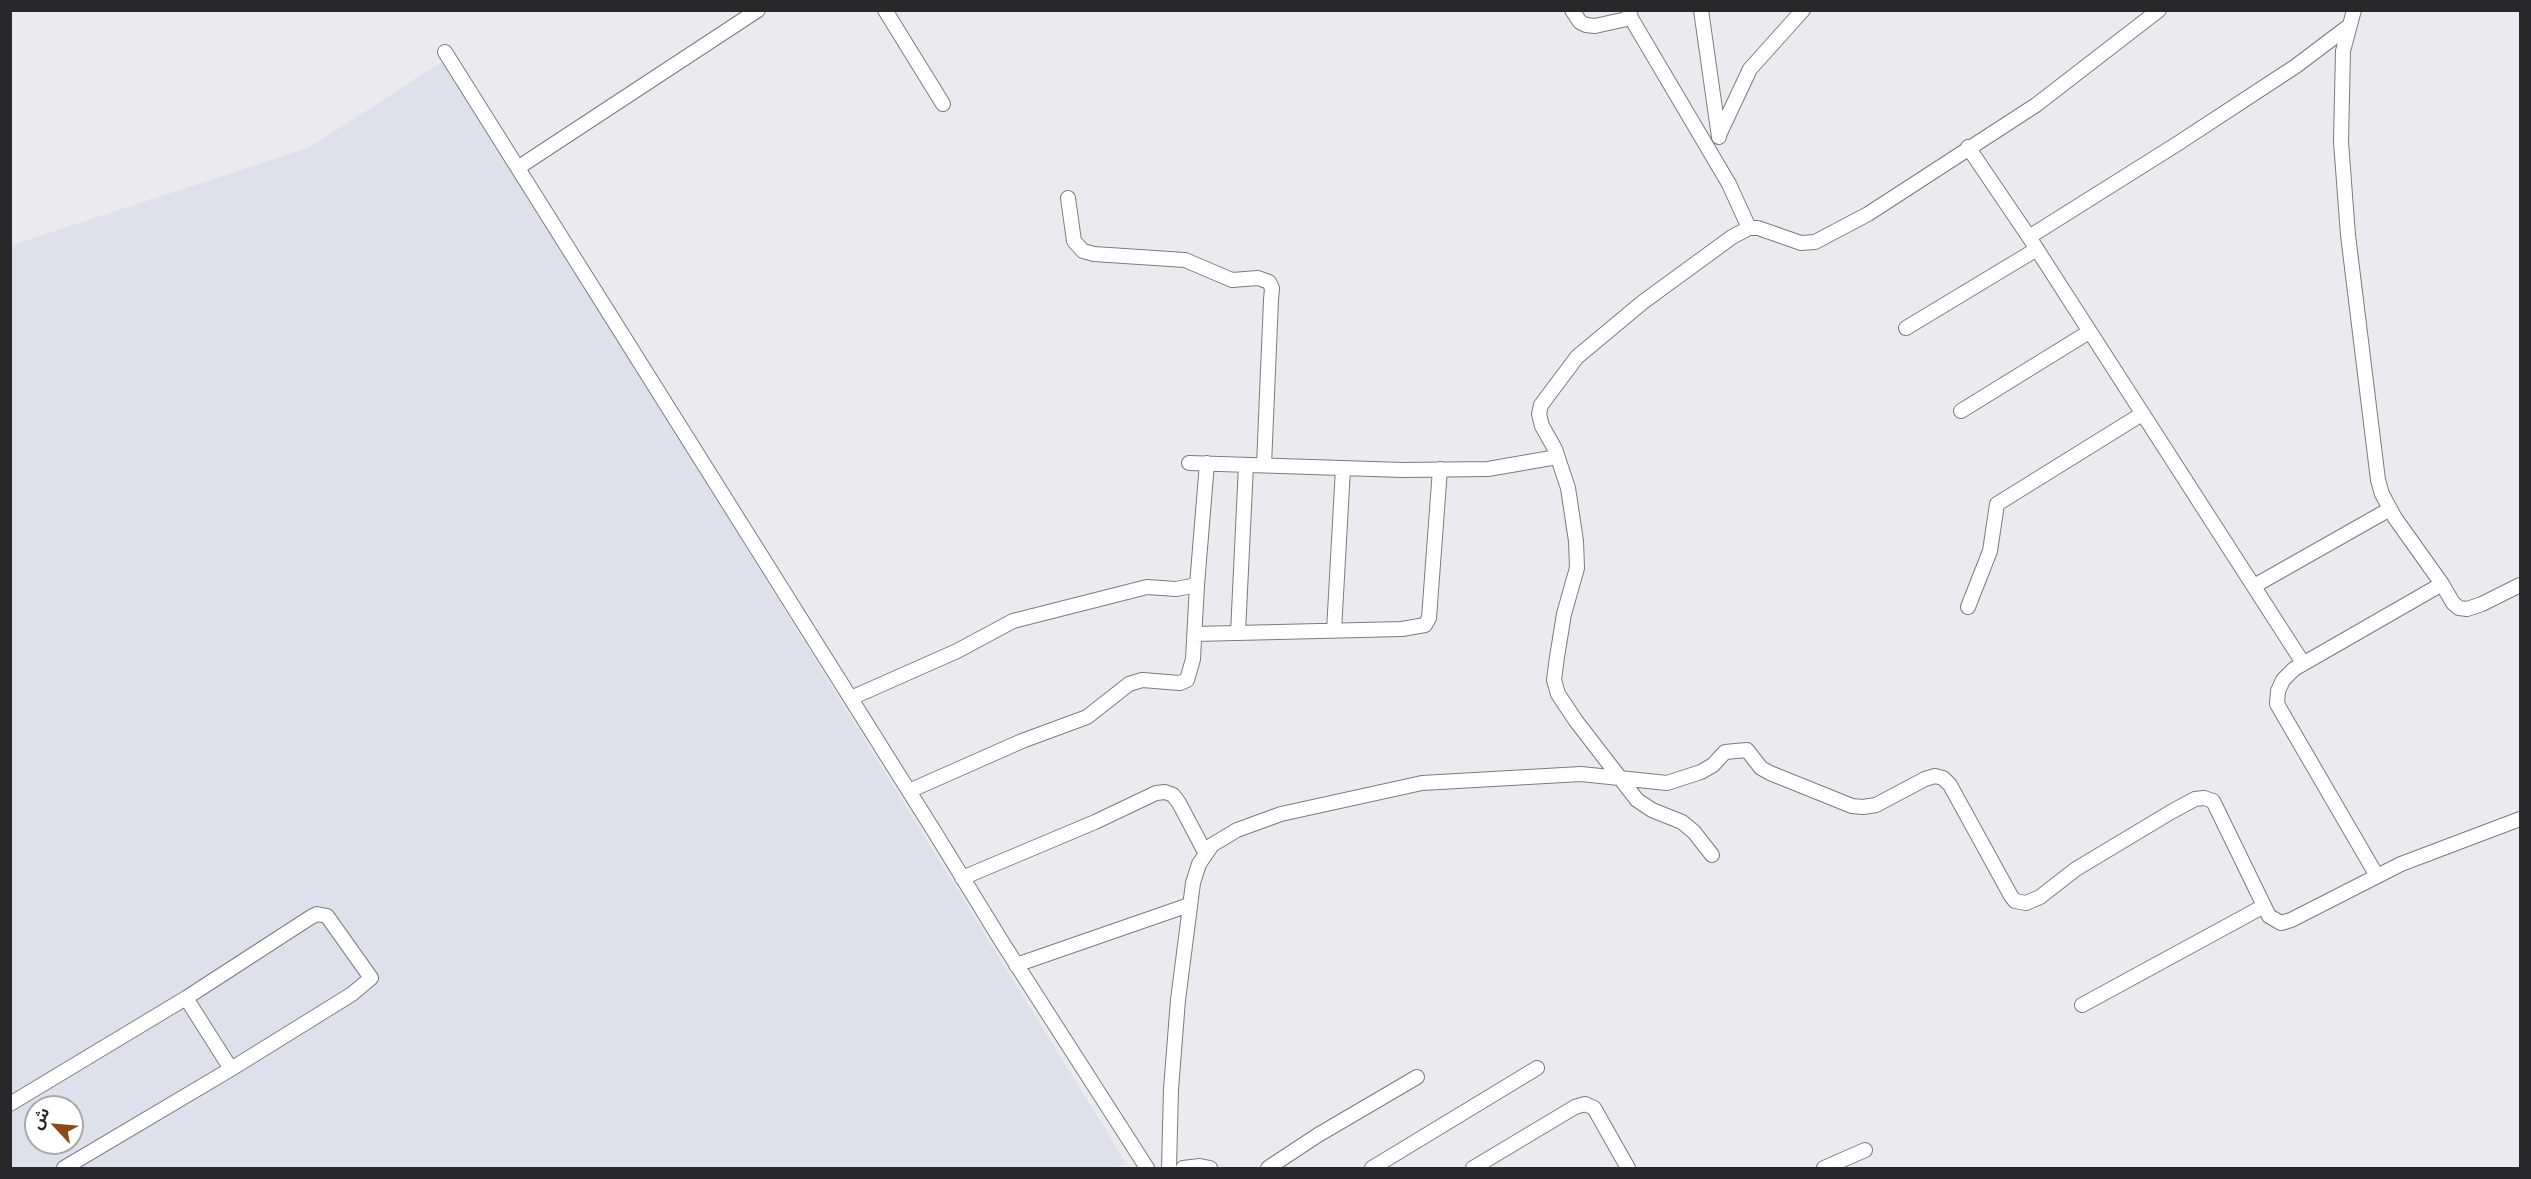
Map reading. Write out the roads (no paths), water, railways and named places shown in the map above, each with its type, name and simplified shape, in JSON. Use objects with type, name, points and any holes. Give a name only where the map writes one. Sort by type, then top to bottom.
[{"type":"street","points":[[519,167],[758,10]]},
{"type":"street","points":[[885,10],[943,104]]},
{"type":"street","points":[[1572,10],[1580,22],[1594,26],[1630,14],[1729,184],[1749,228]]},
{"type":"street","points":[[1701,10],[1719,135]]},
{"type":"street","points":[[1713,156],[1719,135],[1750,69],[1789,17],[1803,10]]},
{"type":"street","points":[[1712,855],[1694,832],[1682,822],[1652,810],[1637,800],[1558,694],[1554,680],[1564,614],[1577,568],[1576,541],[1568,488],[1539,414],[1550,392],[1577,357],[1643,302],[1732,237],[1749,228],[1758,228],[1801,243],[1815,242],[1868,214],[2036,105],[2159,10]]},
{"type":"street","points":[[2354,10],[2343,51],[2341,142],[2348,235],[2378,480],[2390,509],[2453,603],[2459,608],[2467,609],[2520,585]]},
{"type":"street","points":[[2029,237],[2296,66],[2349,27]]},
{"type":"street","points":[[445,52],[851,698],[1016,966],[1146,1168]]},
{"type":"street","points":[[1968,147],[2037,249],[2303,663]]},
{"type":"street","points":[[1068,198],[1074,241],[1083,250],[1094,254],[1185,260],[1232,280],[1258,278],[1269,282],[1272,288],[1272,300],[1264,465]]},
{"type":"street","points":[[1906,328],[2037,249]]},
{"type":"street","points":[[1961,411],[2089,332]]},
{"type":"street","points":[[1968,607],[1990,550],[1997,504],[2142,414]]},
{"type":"street","points":[[1189,463],[1343,468],[1488,469],[1557,457]]},
{"type":"street","points":[[909,791],[1022,741],[1087,717],[1129,684],[1142,680],[1180,683],[1187,680],[1192,667],[1208,463]]},
{"type":"street","points":[[1238,633],[1246,465]]},
{"type":"street","points":[[1334,631],[1343,468]]},
{"type":"street","points":[[1195,634],[1402,629],[1425,625],[1429,618],[1440,469]]},
{"type":"street","points":[[2254,586],[2390,509]]},
{"type":"street","points":[[2377,876],[2277,704],[2278,691],[2283,680],[2303,663],[2442,584]]},
{"type":"street","points":[[851,698],[957,651],[1013,621],[1147,587],[1176,589],[1197,585]]},
{"type":"street","points":[[1176,589],[1196,607]]},
{"type":"street","points":[[1169,1168],[1171,1089],[1189,905],[1199,864],[1212,844],[1237,830],[1281,814],[1422,783],[1581,774],[1667,783],[1701,772],[1713,765],[1725,752],[1747,750],[1761,768],[1852,806],[1876,805],[1925,779],[1935,776],[1943,778],[1950,785],[2011,896],[2020,903],[2026,903],[2040,897],[2076,869],[2170,812],[2194,799],[2204,798],[2213,801],[2264,906],[2275,921],[2281,923],[2401,864],[2520,819]]},
{"type":"street","points":[[962,878],[1095,822],[1156,793],[1165,792],[1173,795],[1179,803],[1206,854]]},
{"type":"street","points":[[1016,966],[1189,905]]},
{"type":"street","points":[[2082,1005],[2264,906]]},
{"type":"street","points":[[10,1104],[186,998],[317,914],[327,916],[371,978],[352,994],[231,1069],[64,1168]]},
{"type":"street","points":[[186,998],[231,1069]]},
{"type":"street","points":[[1372,1168],[1537,1068]]},
{"type":"street","points":[[1268,1168],[1318,1135],[1417,1077]]},
{"type":"street","points":[[1473,1168],[1575,1107],[1585,1104],[1594,1108],[1628,1168]]},
{"type":"street","points":[[1824,1168],[1865,1150]]},
{"type":"street","points":[[1183,1168],[1200,1166],[1210,1168]]}]
